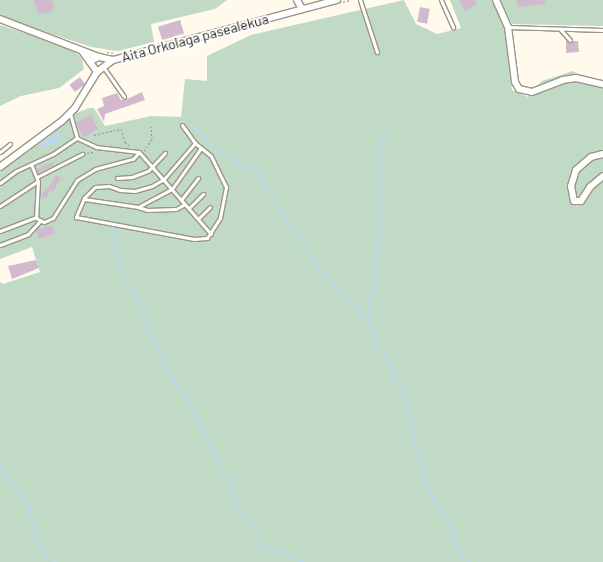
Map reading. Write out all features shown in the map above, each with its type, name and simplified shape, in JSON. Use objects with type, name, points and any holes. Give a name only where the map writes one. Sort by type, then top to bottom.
[{"type":"street","points":[[296,0],[302,9]]},
{"type":"street","name":"Aita Orkolaga pasealekua","points":[[0,167],[62,121],[70,113],[97,72],[113,60],[337,0]]},
{"type":"street","points":[[496,0],[508,27],[515,82],[520,89],[532,92],[563,80],[576,78],[603,84]]},
{"type":"street","points":[[0,19],[99,57],[113,60]]},
{"type":"street","points":[[78,48],[87,55],[97,72]]},
{"type":"street","points":[[90,61],[99,57]]},
{"type":"street","points":[[603,154],[591,157],[576,170],[572,186],[574,201],[581,201],[590,187],[603,176]]},
{"type":"lane","points":[[360,0],[377,52]]},
{"type":"lane","points":[[441,0],[453,27]]},
{"type":"lane","points":[[508,27],[603,30]]},
{"type":"lane","points":[[560,29],[570,40]]},
{"type":"lane","points":[[103,66],[124,97]]},
{"type":"lane","points":[[70,113],[72,125],[77,138],[96,148],[127,149],[140,153],[211,234]]},
{"type":"lane","points":[[62,121],[72,125]]},
{"type":"lane","points":[[182,125],[196,143],[211,156],[226,187],[220,218],[207,238],[194,239],[76,217],[84,199],[95,187],[109,186],[120,190],[135,191],[152,186],[164,179],[196,143]]},
{"type":"lane","points":[[0,183],[31,164],[53,154],[77,138]]},
{"type":"lane","points":[[0,152],[10,144]]},
{"type":"lane","points":[[138,207],[172,189],[201,148]]},
{"type":"lane","points":[[0,245],[28,234],[40,221],[53,218],[71,186],[85,174],[133,159],[140,153]]},
{"type":"lane","points":[[117,178],[140,175],[152,166],[164,153]]},
{"type":"lane","points":[[0,206],[37,179],[82,154]]},
{"type":"lane","points":[[31,164],[37,179],[36,217],[40,221]]},
{"type":"lane","points":[[181,200],[198,178]]},
{"type":"lane","points":[[189,208],[203,194]]},
{"type":"lane","points":[[84,199],[138,207],[147,210],[176,209],[185,204]]},
{"type":"lane","points":[[198,219],[210,207]]},
{"type":"lane","points":[[0,231],[36,217]]},
{"type":"path","points":[[140,153],[152,139],[151,126]]},
{"type":"path","points":[[94,135],[121,129],[124,142]]},
{"type":"green space","points":[[0,0],[227,0],[215,9],[151,24],[154,42],[118,51],[91,47],[0,17]]},
{"type":"green space","points":[[404,0],[416,24],[437,34],[461,28],[450,0],[494,0],[505,27],[512,90],[528,97],[542,81],[573,71],[603,87],[603,562],[0,562],[0,282],[3,284],[40,272],[32,247],[0,259],[0,172],[51,135],[72,115],[89,108],[94,108],[105,126],[151,116],[181,117],[185,79],[207,81],[207,56],[251,35]]},
{"type":"green space","points":[[500,0],[603,0],[603,26],[512,24]]},
{"type":"green space","points":[[0,25],[73,49],[82,59],[84,69],[59,88],[21,96],[0,106]]},
{"type":"water","points":[[57,133],[61,139],[46,148],[41,147],[42,143]]},
{"type":"building","points":[[34,0],[52,0],[54,7],[50,12],[38,14]]},
{"type":"building","points":[[459,0],[475,0],[477,5],[465,11]]},
{"type":"building","points":[[517,0],[545,0],[545,4],[518,7]]},
{"type":"building","points":[[420,7],[430,9],[427,24],[417,22]]},
{"type":"building","points":[[180,20],[184,33],[162,40],[158,27]]},
{"type":"building","points":[[566,41],[578,41],[579,52],[566,53]]},
{"type":"building","points":[[80,77],[85,84],[75,92],[69,85]]},
{"type":"building","points":[[142,92],[145,100],[105,114],[104,122],[97,109],[104,106],[102,98],[117,93],[121,100],[125,100]]},
{"type":"building","points":[[91,115],[98,129],[83,137],[76,123]]},
{"type":"building","points":[[53,162],[54,165],[38,173],[37,169]]},
{"type":"building","points":[[56,175],[61,178],[53,192],[48,189]]},
{"type":"building","points":[[46,188],[50,190],[46,198],[41,196]]},
{"type":"building","points":[[52,225],[55,234],[39,239],[36,230]]},
{"type":"building","points":[[36,260],[39,268],[12,279],[8,266]]},
{"type":"waterway","points":[[190,123],[212,146],[242,166],[250,166],[261,172],[260,177],[284,217],[299,233],[300,241],[306,246],[315,264],[325,272],[337,293],[357,305],[361,315],[370,325],[378,348],[392,367],[395,382],[402,386],[404,405],[413,421],[415,444],[427,488],[449,522],[457,548],[469,562]]},
{"type":"waterway","points":[[370,325],[371,313],[368,302],[373,294],[380,226],[381,143],[387,128]]},
{"type":"waterway","points":[[111,226],[123,277],[139,302],[166,370],[189,402],[223,472],[232,479],[234,497],[242,517],[254,527],[261,546],[302,562]]},
{"type":"waterway","points":[[0,467],[27,504],[40,549],[55,562]]}]
